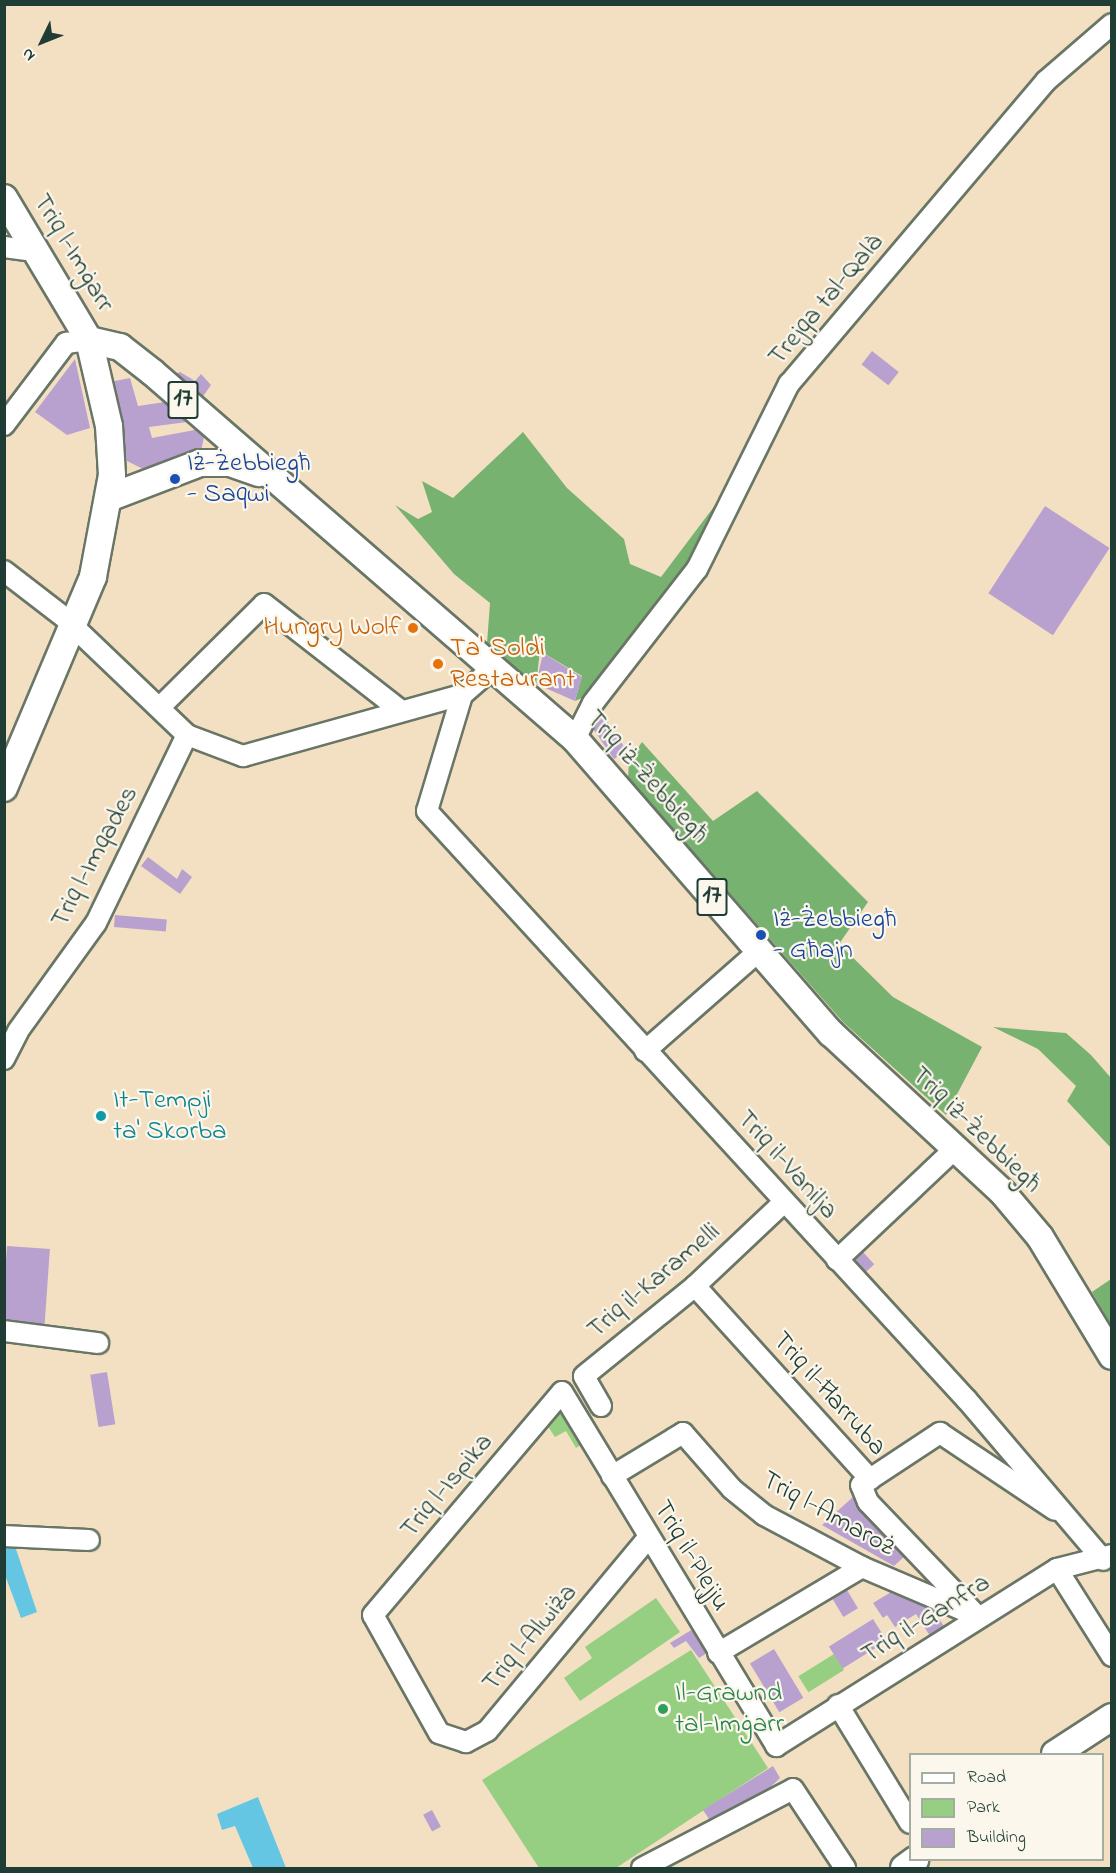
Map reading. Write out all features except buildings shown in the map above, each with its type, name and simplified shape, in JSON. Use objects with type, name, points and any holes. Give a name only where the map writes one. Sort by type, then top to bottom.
[{"type":"main road","name":"Triq l-Imġarr","points":[[4,198],[84,338]]},
{"type":"main road","name":"Triq l-Imġarr","points":[[4,219],[15,248],[84,338]]},
{"type":"main road","name":"Triq iż-Żebbiegħ","points":[[84,338],[120,347],[576,739],[831,1033],[957,1147],[1040,1237],[1112,1356]]},
{"type":"main road","points":[[4,764],[69,623],[93,577],[111,497],[109,426],[84,338]]},
{"type":"main road","points":[[4,788],[69,623],[100,495],[103,455],[96,396],[84,338]]},
{"type":"main road","points":[[200,463],[213,449],[211,424]]},
{"type":"main road","name":"17","points":[[111,497],[200,463],[230,463],[268,476]]},
{"type":"main road","points":[[1058,1753],[1112,1717]]},
{"type":"street","name":"Trejqa tal-Qalà","points":[[576,739],[593,703],[697,569],[789,384],[1046,81],[1112,24]]},
{"type":"street","points":[[4,425],[66,343],[84,338]]},
{"type":"street","points":[[4,571],[69,623],[160,707],[186,735],[243,756],[399,709],[462,695],[494,667]]},
{"type":"street","points":[[160,707],[264,604],[399,709]]},
{"type":"street","name":"Triq il-Vanilja","points":[[462,695],[427,811],[1107,1557]]},
{"type":"street","name":"Triq l-Imqades","points":[[4,1059],[11,1027],[96,923],[186,735]]},
{"type":"street","points":[[645,1051],[759,951]]},
{"type":"street","points":[[837,1260],[957,1147]]},
{"type":"street","name":"Triq il-Karamelli","points":[[601,1406],[584,1376],[695,1286],[784,1202]]},
{"type":"street","name":"Triq il-Ħarruba","points":[[695,1286],[870,1479],[861,1485],[868,1502],[978,1617]]},
{"type":"street","points":[[4,1331],[98,1343]]},
{"type":"street","name":"Triq il-Plejju","points":[[562,1392],[648,1538],[776,1746]]},
{"type":"street","name":"Triq l-Ispika","points":[[439,1733],[373,1615],[562,1392]]},
{"type":"street","name":"Triq l-Amaroż","points":[[612,1476],[683,1433],[746,1502],[862,1567],[978,1617]]},
{"type":"street","points":[[870,1479],[939,1433],[1077,1525]]},
{"type":"street","points":[[4,1536],[89,1540]]},
{"type":"street","name":"Triq l-Alwiża","points":[[439,1733],[466,1742],[486,1731],[648,1538]]},
{"type":"street","name":"Triq il-Ganfra","points":[[776,1746],[1057,1569],[1107,1557]]},
{"type":"street","points":[[718,1653],[862,1567]]},
{"type":"street","points":[[1057,1569],[1112,1656]]},
{"type":"street","points":[[838,1706],[909,1821]]},
{"type":"street","points":[[650,1867],[793,1789],[845,1869]]},
{"type":"green space","points":[[523,432],[567,488],[624,539],[630,564],[661,577],[722,496],[700,547],[674,588],[591,694],[575,701],[582,676],[540,651],[536,685],[487,643],[490,603],[454,574],[395,505],[418,519],[432,512],[422,481],[453,498]]},
{"type":"green space","points":[[642,742],[713,821],[757,791],[868,902],[839,944],[893,997],[982,1047],[946,1115],[843,1022],[628,778],[629,761]]},
{"type":"green space","points":[[993,1027],[1066,1033],[1091,1055],[1111,1078],[1111,1148],[1067,1101],[1076,1086],[1038,1049]]},
{"type":"green space","points":[[1111,1279],[1111,1325],[1092,1292]]},
{"type":"green space","points":[[557,1406],[581,1445],[576,1448],[566,1431],[555,1437],[545,1422]]},
{"type":"green space","points":[[656,1598],[680,1632],[580,1701],[564,1678],[592,1658],[585,1647]]},
{"type":"green space","name":"Il-Grawnd tal-Imġarr","points":[[691,1650],[768,1768],[616,1868],[539,1868],[482,1780]]},
{"type":"green space","points":[[834,1654],[844,1670],[808,1692],[798,1676]]},
{"type":"water","points":[[5,1539],[13,1540],[37,1612],[21,1618],[5,1575]]},
{"type":"water","points":[[258,1797],[286,1868],[253,1868],[235,1826],[222,1830],[217,1814]]},
{"type":"place","name":"Iż-Żebbiegħ - Saqwi","points":[[175,479]]},
{"type":"place","name":"Hungry Wolf","points":[[413,628]]},
{"type":"place","name":"Ta' Soldi Restaurant","points":[[438,664]]},
{"type":"place","name":"Iż-Żebbiegħ - Għajn","points":[[761,935]]},
{"type":"place","name":"It-Tempji ta' Skorba","points":[[101,1116]]},
{"type":"place","name":"Il-Grawnd tal-Imġarr","points":[[663,1709]]}]
